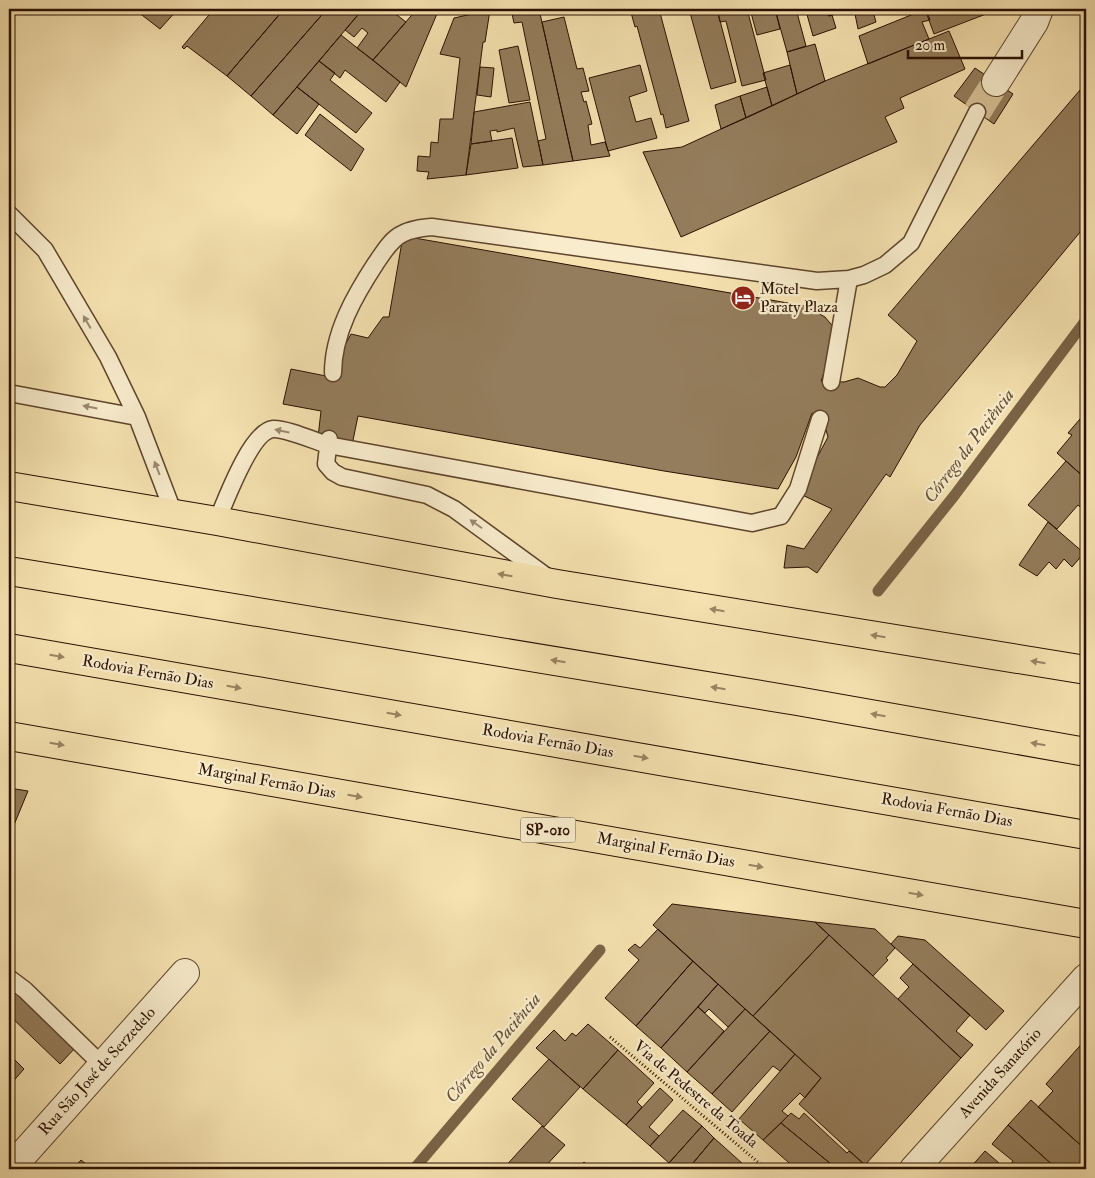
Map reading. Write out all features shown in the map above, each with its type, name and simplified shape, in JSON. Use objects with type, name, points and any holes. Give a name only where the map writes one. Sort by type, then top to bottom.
[{"type":"highway","points":[[9,486],[217,521],[557,584],[1086,670]]},
{"type":"highway","points":[[9,571],[797,701],[1086,752]]},
{"type":"highway","name":"Rodovia Fernão Dias","points":[[9,648],[1086,835]]},
{"type":"highway","name":"Marginal Fernão Dias","points":[[9,736],[1086,924]]},
{"type":"street","points":[[996,82],[1034,22],[1039,9]]},
{"type":"street","name":"Rua São José de Serzedelo","points":[[10,1169],[185,974]]},
{"type":"street","name":"Avenida Sanatório","points":[[914,1169],[1086,978]]},
{"type":"lane","points":[[333,373],[334,352],[349,309],[368,276],[384,251],[401,234],[418,229],[442,228],[817,281],[849,279],[864,275],[885,265],[911,243],[977,112]]},
{"type":"lane","points":[[9,214],[45,250],[108,357],[137,417],[174,514]]},
{"type":"lane","points":[[831,382],[849,279]]},
{"type":"lane","points":[[9,393],[137,417]]},
{"type":"lane","points":[[217,521],[231,487],[252,445],[262,433],[271,429],[279,429],[328,442],[752,523],[781,516],[798,489],[820,419]]},
{"type":"lane","points":[[328,442],[326,464],[333,472],[342,477],[427,495],[461,514],[557,584]]},
{"type":"lane","points":[[9,978],[25,990],[102,1065]]},
{"type":"path","name":"Via de Pedestre da Toada","points":[[610,1037],[766,1169]]},
{"type":"building","points":[[141,9],[178,9],[160,29],[138,12]]},
{"type":"building","points":[[214,9],[284,9],[227,76],[187,46],[184,49],[182,47]]},
{"type":"building","points":[[284,9],[327,9],[251,96],[227,76]]},
{"type":"building","points":[[327,9],[363,9],[273,115],[251,96]]},
{"type":"building","points":[[363,9],[395,9],[393,12],[406,22],[373,60],[357,48],[368,33],[362,28],[354,37],[345,30]]},
{"type":"building","points":[[417,9],[439,9],[406,87],[373,60]]},
{"type":"building","points":[[511,9],[539,9],[573,161],[543,165],[538,141],[546,139],[522,22],[514,23]]},
{"type":"building","points":[[630,9],[659,9],[689,121],[666,128],[637,26],[635,27]]},
{"type":"building","points":[[689,9],[717,9],[736,82],[711,89]]},
{"type":"building","points":[[717,9],[747,9],[766,80],[742,86],[726,21],[720,22]]},
{"type":"building","points":[[750,9],[775,9],[780,29],[757,35]]},
{"type":"building","points":[[775,9],[796,9],[806,46],[787,52]]},
{"type":"building","points":[[825,9],[829,16],[832,15],[836,28],[813,36],[806,11]]},
{"type":"building","points":[[825,9],[851,9],[829,16]]},
{"type":"building","points":[[854,9],[890,9],[874,15],[876,22],[858,29]]},
{"type":"building","points":[[925,9],[985,9],[986,14],[934,34]]},
{"type":"building","points":[[926,9],[930,20],[922,22],[929,39],[868,64],[859,36]]},
{"type":"building","points":[[490,10],[485,42],[483,42],[466,175],[427,179],[429,172],[417,171],[418,156],[430,157],[431,142],[438,143],[440,119],[453,119],[460,58],[440,54],[454,18]]},
{"type":"building","points":[[564,17],[577,69],[583,68],[589,91],[581,92],[584,102],[586,101],[592,124],[588,125],[591,145],[605,142],[610,156],[573,161],[542,22]]},
{"type":"building","points":[[949,31],[965,69],[900,98],[904,108],[885,117],[897,142],[681,237],[643,152],[682,147],[825,81]]},
{"type":"building","points":[[341,35],[400,82],[386,102],[345,70],[340,78],[319,61]]},
{"type":"building","points":[[815,44],[825,81],[797,94],[787,52]]},
{"type":"building","points":[[518,46],[530,100],[509,103],[499,50]]},
{"type":"building","points":[[319,61],[335,73],[330,80],[372,113],[356,133],[297,87]]},
{"type":"building","points":[[640,65],[647,91],[629,97],[636,122],[651,118],[657,138],[608,151],[589,78]]},
{"type":"building","points":[[790,65],[797,94],[772,106],[763,73]]},
{"type":"building","points":[[480,67],[494,68],[491,97],[477,95]]},
{"type":"building","points":[[975,68],[1013,94],[994,124],[954,96]]},
{"type":"building","points":[[1086,83],[1086,225],[920,425],[890,477],[886,474],[817,573],[808,567],[784,568],[787,545],[804,549],[832,509],[798,493],[828,437],[824,423],[812,413],[796,457],[778,489],[664,471],[358,416],[352,445],[318,437],[321,411],[283,404],[291,369],[326,376],[327,371],[335,364],[351,334],[368,338],[383,317],[389,317],[403,236],[805,306],[825,317],[834,328],[835,344],[821,381],[844,382],[858,378],[880,387],[885,387],[897,375],[917,341],[888,315]]},
{"type":"building","points":[[297,87],[319,104],[297,134],[273,115]]},
{"type":"building","points":[[767,87],[772,106],[746,118],[740,96]]},
{"type":"building","points":[[740,96],[746,118],[721,129],[715,105]]},
{"type":"building","points":[[530,102],[543,165],[523,167],[514,128],[497,132],[497,130],[490,131],[492,141],[471,144],[474,112]]},
{"type":"building","points":[[320,114],[364,149],[351,171],[305,135]]},
{"type":"building","points":[[512,138],[518,168],[466,175],[471,144]]},
{"type":"building","points":[[1086,412],[1086,479],[1057,453],[1072,435],[1068,433]]},
{"type":"building","points":[[1066,461],[1086,479],[1086,512],[1078,505],[1057,529],[1028,505]]},
{"type":"building","points":[[1048,522],[1084,553],[1072,567],[1064,559],[1056,569],[1049,562],[1037,576],[1019,565]]},
{"type":"building","points":[[9,788],[28,791],[9,837]]},
{"type":"building","points":[[672,904],[815,922],[829,935],[753,1016],[653,925]]},
{"type":"building","points":[[815,922],[875,929],[895,948],[886,958],[888,960],[873,976]]},
{"type":"building","points":[[658,929],[693,961],[636,1026],[605,998],[639,960],[628,950],[635,944],[640,948]]},
{"type":"building","points":[[829,935],[961,1058],[865,1165],[799,1104],[821,1078],[753,1016]]},
{"type":"building","points":[[898,936],[925,940],[1004,1011],[986,1030],[891,944]]},
{"type":"building","points":[[693,961],[718,984],[661,1048],[636,1026]]},
{"type":"building","points":[[913,964],[970,1015],[956,1031],[973,1045],[961,1058],[898,999],[909,987],[900,978]]},
{"type":"building","points":[[718,984],[745,1009],[728,1027],[709,1009],[705,1013],[698,1007]]},
{"type":"building","points":[[16,986],[77,1046],[60,1064],[9,1015],[9,994]]},
{"type":"building","points":[[698,1007],[724,1031],[687,1072],[661,1048]]},
{"type":"building","points":[[745,1009],[770,1031],[712,1094],[687,1072]]},
{"type":"building","points":[[588,1024],[618,1050],[583,1089],[536,1048],[554,1030],[565,1041],[572,1033],[576,1036]]},
{"type":"building","points":[[770,1031],[795,1054],[780,1071],[773,1066],[732,1112],[712,1094]]},
{"type":"building","points":[[1086,1039],[1086,1150],[1038,1107],[1053,1091],[1046,1084]]},
{"type":"building","points":[[618,1050],[654,1083],[637,1102],[642,1107],[626,1125],[583,1089]]},
{"type":"building","points":[[9,1054],[24,1069],[9,1086]]},
{"type":"building","points":[[795,1054],[821,1078],[805,1098],[800,1093],[782,1111],[788,1116],[763,1140],[739,1119]]},
{"type":"building","points":[[549,1059],[580,1087],[544,1127],[512,1099]]},
{"type":"building","points":[[660,1088],[673,1100],[649,1127],[659,1136],[650,1146],[626,1125]]},
{"type":"building","points":[[1031,1100],[1086,1150],[1086,1169],[1057,1169],[1008,1125]]},
{"type":"building","points":[[683,1110],[702,1126],[669,1163],[650,1146]]},
{"type":"building","points":[[791,1113],[799,1119],[804,1113],[847,1153],[849,1151],[865,1165],[861,1169],[837,1169],[781,1123]]},
{"type":"building","points":[[781,1123],[837,1169],[796,1169],[763,1140]]},
{"type":"building","points":[[1008,1125],[1057,1169],[1014,1169],[1010,1165],[1013,1161],[992,1144]]},
{"type":"building","points":[[542,1126],[565,1145],[543,1169],[503,1169]]},
{"type":"building","points":[[702,1126],[714,1138],[688,1169],[676,1169],[669,1163]]},
{"type":"building","points":[[714,1138],[743,1164],[738,1169],[688,1169]]},
{"type":"building","points":[[985,1151],[1006,1169],[969,1169]]},
{"type":"building","points":[[81,1160],[92,1169],[73,1169]]},
{"type":"building","points":[[584,1162],[592,1169],[577,1169]]},
{"type":"building","points":[[127,1163],[134,1169],[122,1169]]},
{"type":"waterway","name":"Córrego da Paciência","points":[[878,591],[954,496],[1086,320]]},
{"type":"waterway","name":"Córrego da Paciência","points":[[414,1169],[600,950]]},
{"type":"tunnel","points":[[977,112],[996,82]]},
{"type":"place","name":"Motel Paraty Plaza","points":[[743,298]]}]
